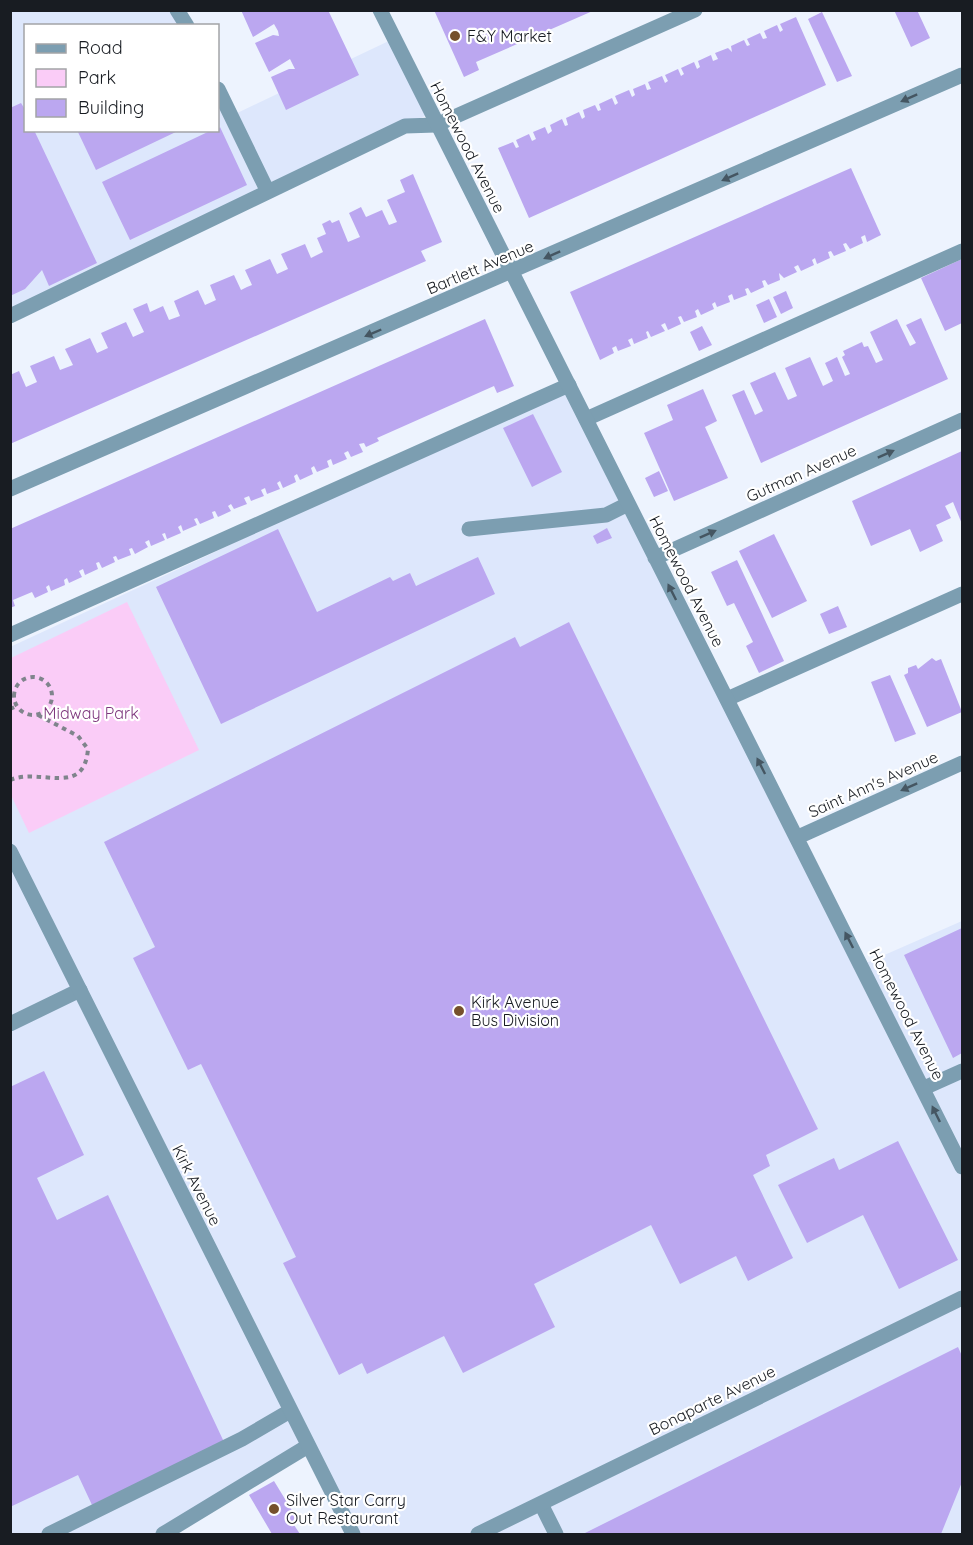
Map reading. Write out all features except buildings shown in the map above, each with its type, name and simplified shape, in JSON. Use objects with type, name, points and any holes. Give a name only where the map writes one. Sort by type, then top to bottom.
[{"type":"street","points":[[177,10],[186,24]]},
{"type":"street","name":"Homewood Avenue","points":[[380,10],[963,1167]]},
{"type":"street","points":[[10,316],[405,126],[436,125],[695,10]]},
{"type":"street","name":"Bartlett Avenue","points":[[10,489],[963,75]]},
{"type":"street","points":[[219,91],[268,192]]},
{"type":"street","points":[[586,419],[963,251]]},
{"type":"street","points":[[10,635],[569,386]]},
{"type":"street","name":"Gutman Avenue","points":[[655,558],[963,420]]},
{"type":"street","points":[[469,529],[606,515],[628,504]]},
{"type":"street","points":[[727,699],[963,594]]},
{"type":"street","name":"Saint Ann's Avenue","points":[[798,837],[963,764]]},
{"type":"street","name":"Kirk Avenue","points":[[10,851],[353,1534]]},
{"type":"street","points":[[10,1024],[80,990]]},
{"type":"street","points":[[924,1088],[963,1071]]},
{"type":"street","name":"Bonaparte Avenue","points":[[478,1534],[963,1298]]},
{"type":"street","points":[[50,1534],[242,1439],[290,1411]]},
{"type":"street","points":[[163,1534],[308,1446]]},
{"type":"street","points":[[541,1504],[556,1534]]},
{"type":"path","points":[[10,780],[22,776],[63,779],[78,774],[87,764],[88,750],[78,736],[38,715],[26,714],[17,706],[14,694],[18,683],[29,677],[42,679],[52,695],[48,707],[38,715]]},
{"type":"path","points":[[10,709],[17,706]]},
{"type":"shaded area","points":[[10,11],[181,11],[188,24],[24,24],[24,132],[219,132],[219,91],[231,116],[393,39],[431,113],[11,315]]},
{"type":"shaded area","points":[[567,383],[857,967],[962,921],[962,1534],[351,1534],[308,1451],[158,1534],[11,1534],[10,647],[198,560]]},
{"type":"green space","name":"Midway Park","points":[[127,602],[199,750],[29,833],[11,795],[11,658]]},
{"type":"place","name":"F&Y Market","points":[[455,36]]},
{"type":"place","name":"Kirk Avenue Bus Division","points":[[459,1011]]},
{"type":"place","name":"Silver Star Carry Out Restaurant","points":[[274,1509]]}]
